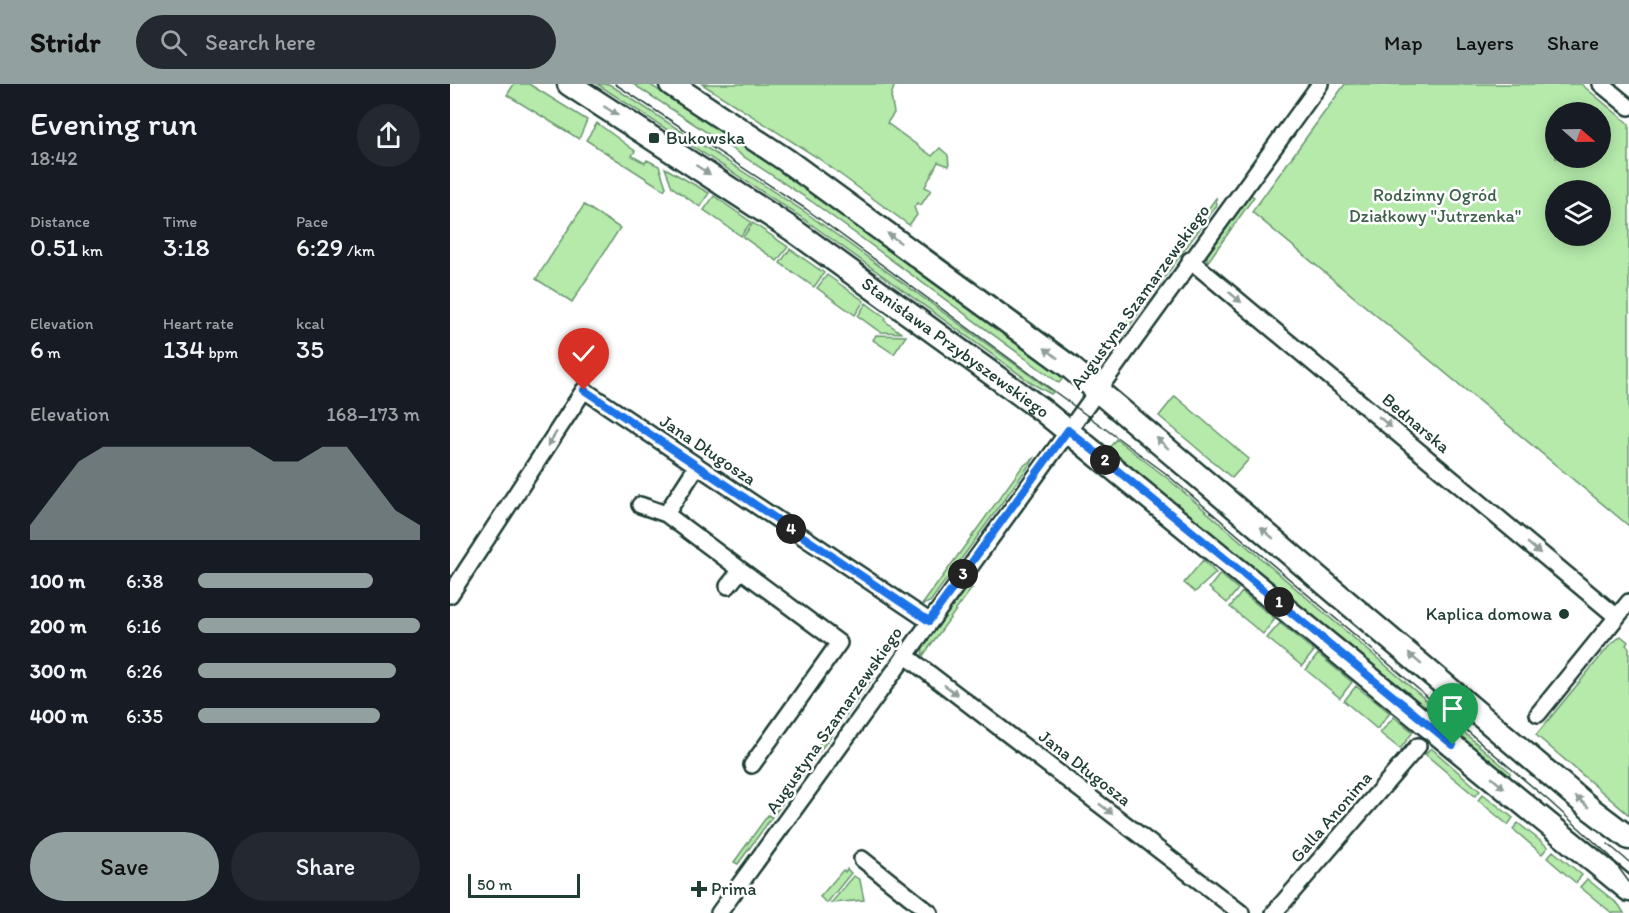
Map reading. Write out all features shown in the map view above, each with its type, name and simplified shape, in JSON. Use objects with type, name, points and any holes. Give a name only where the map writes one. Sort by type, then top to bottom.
[{"type":"main road","name":"Stanisława Przybyszewskiego","points":[[569,84],[793,230],[1068,430],[1629,890]]},
{"type":"main road","points":[[671,84],[813,180],[1097,389],[1570,791],[1629,837]]},
{"type":"street","name":"Augustyna Szamarzewskiego","points":[[719,913],[797,808],[1190,260],[1320,84]]},
{"type":"street","points":[[1601,84],[1629,107]]},
{"type":"street","name":"Bednarska","points":[[1190,260],[1617,617]]},
{"type":"street","name":"Jana Długosza","points":[[450,596],[584,390],[929,621]]},
{"type":"street","points":[[666,514],[697,466]]},
{"type":"street","points":[[640,505],[666,514],[839,643],[752,765]]},
{"type":"street","points":[[728,586],[741,570]]},
{"type":"street","points":[[1538,714],[1629,602]]},
{"type":"street","name":"Jana Długosza","points":[[905,655],[1241,913]]},
{"type":"street","name":"Galla Anonima","points":[[1274,913],[1418,746]]},
{"type":"street","points":[[862,859],[930,913]]},
{"type":"green space","points":[[514,84],[529,84],[587,120],[579,139],[507,95]]},
{"type":"green space","points":[[597,84],[609,84],[805,212],[1053,392],[1051,394],[1033,384],[801,217]]},
{"type":"green space","points":[[633,84],[649,84],[782,169],[1059,371],[1064,377],[1059,383],[811,201]]},
{"type":"green space","points":[[702,84],[895,84],[891,96],[894,113],[887,123],[932,156],[940,148],[948,155],[949,166],[938,162],[925,187],[931,190],[921,205],[917,203],[914,207],[917,215],[909,225],[818,158]]},
{"type":"green space","name":"Rodzinny Ogród Działkowy \"Jutrzenka\"","points":[[1345,84],[1581,84],[1603,102],[1545,102],[1545,168],[1611,168],[1611,109],[1629,124],[1629,526],[1252,212]]},
{"type":"green space","points":[[597,123],[635,151],[632,156],[645,163],[647,160],[659,166],[666,187],[664,190],[586,140]]},
{"type":"green space","points":[[772,136],[908,233],[906,235]]},
{"type":"green space","points":[[665,168],[709,193],[700,207],[672,187]]},
{"type":"green space","points":[[1250,194],[1254,197],[1207,263],[1207,255]]},
{"type":"green space","points":[[714,196],[751,222],[741,236],[704,210]]},
{"type":"green space","points":[[1216,198],[1217,205],[1111,351],[1105,356],[1104,354]]},
{"type":"green space","points":[[584,205],[620,228],[572,302],[536,279]]},
{"type":"green space","points":[[753,223],[788,247],[777,261],[743,237]]},
{"type":"green space","points":[[921,242],[1078,357],[1076,360],[919,245]]},
{"type":"green space","points":[[790,249],[824,273],[814,287],[780,263]]},
{"type":"green space","points":[[827,275],[864,301],[855,315],[817,288]]},
{"type":"green space","points":[[866,303],[901,333],[880,332],[858,316]]},
{"type":"green space","points":[[876,335],[906,336],[894,354],[873,340]]},
{"type":"green space","points":[[1175,396],[1249,459],[1232,478],[1159,416]]},
{"type":"green space","points":[[1116,439],[1166,477],[1510,772],[1510,781],[1107,451]]},
{"type":"green space","points":[[1035,457],[930,602],[922,605],[1022,467]]},
{"type":"green space","points":[[1203,560],[1216,573],[1195,592],[1184,583]]},
{"type":"green space","points":[[1220,574],[1238,589],[1227,603],[1209,588]]},
{"type":"green space","points":[[968,585],[972,588],[922,657],[923,647]]},
{"type":"green space","points":[[1242,592],[1275,619],[1263,634],[1230,607]]},
{"type":"green space","points":[[1280,623],[1314,651],[1302,666],[1267,638]]},
{"type":"green space","points":[[1621,636],[1628,642],[1626,645],[1629,648],[1629,815],[1536,735],[1610,645]]},
{"type":"green space","points":[[1318,654],[1352,682],[1340,698],[1306,670]]},
{"type":"green space","points":[[867,678],[873,678],[843,719],[839,716]]},
{"type":"green space","points":[[1356,686],[1390,713],[1377,729],[1344,701]]},
{"type":"green space","points":[[1394,717],[1413,732],[1400,749],[1380,733]]},
{"type":"green space","points":[[838,718],[842,721],[807,768],[804,765]]},
{"type":"green space","points":[[1431,748],[1480,791],[1475,796],[1425,754]]},
{"type":"green space","points":[[802,768],[806,770],[774,815],[770,812]]},
{"type":"green space","points":[[1483,794],[1513,818],[1508,825],[1478,800]]},
{"type":"green space","points":[[768,815],[772,817],[738,864],[734,862]]},
{"type":"green space","points":[[1518,823],[1548,847],[1542,854],[1513,829]]},
{"type":"green space","points":[[1553,851],[1582,875],[1576,883],[1547,858]]},
{"type":"green space","points":[[847,869],[851,873],[827,903],[820,897],[843,870],[845,872]]},
{"type":"green space","points":[[854,876],[860,880],[864,900],[831,903]]},
{"type":"green space","points":[[1587,879],[1619,905],[1624,913],[1612,913],[1580,887]]},
{"type":"tram line","points":[[615,84],[806,209],[1164,472],[1548,800],[1610,856],[1629,882]]},
{"type":"tram line","points":[[1608,844],[1629,862]]},
{"type":"place","name":"Bukowska","points":[[654,138]]},
{"type":"place","name":"Kaplica domowa","points":[[1564,614]]},
{"type":"place","name":"Prima","points":[[699,889]]},
{"type":"route","points":[[584,390],[929,621],[1068,430],[1453,745]]}]
